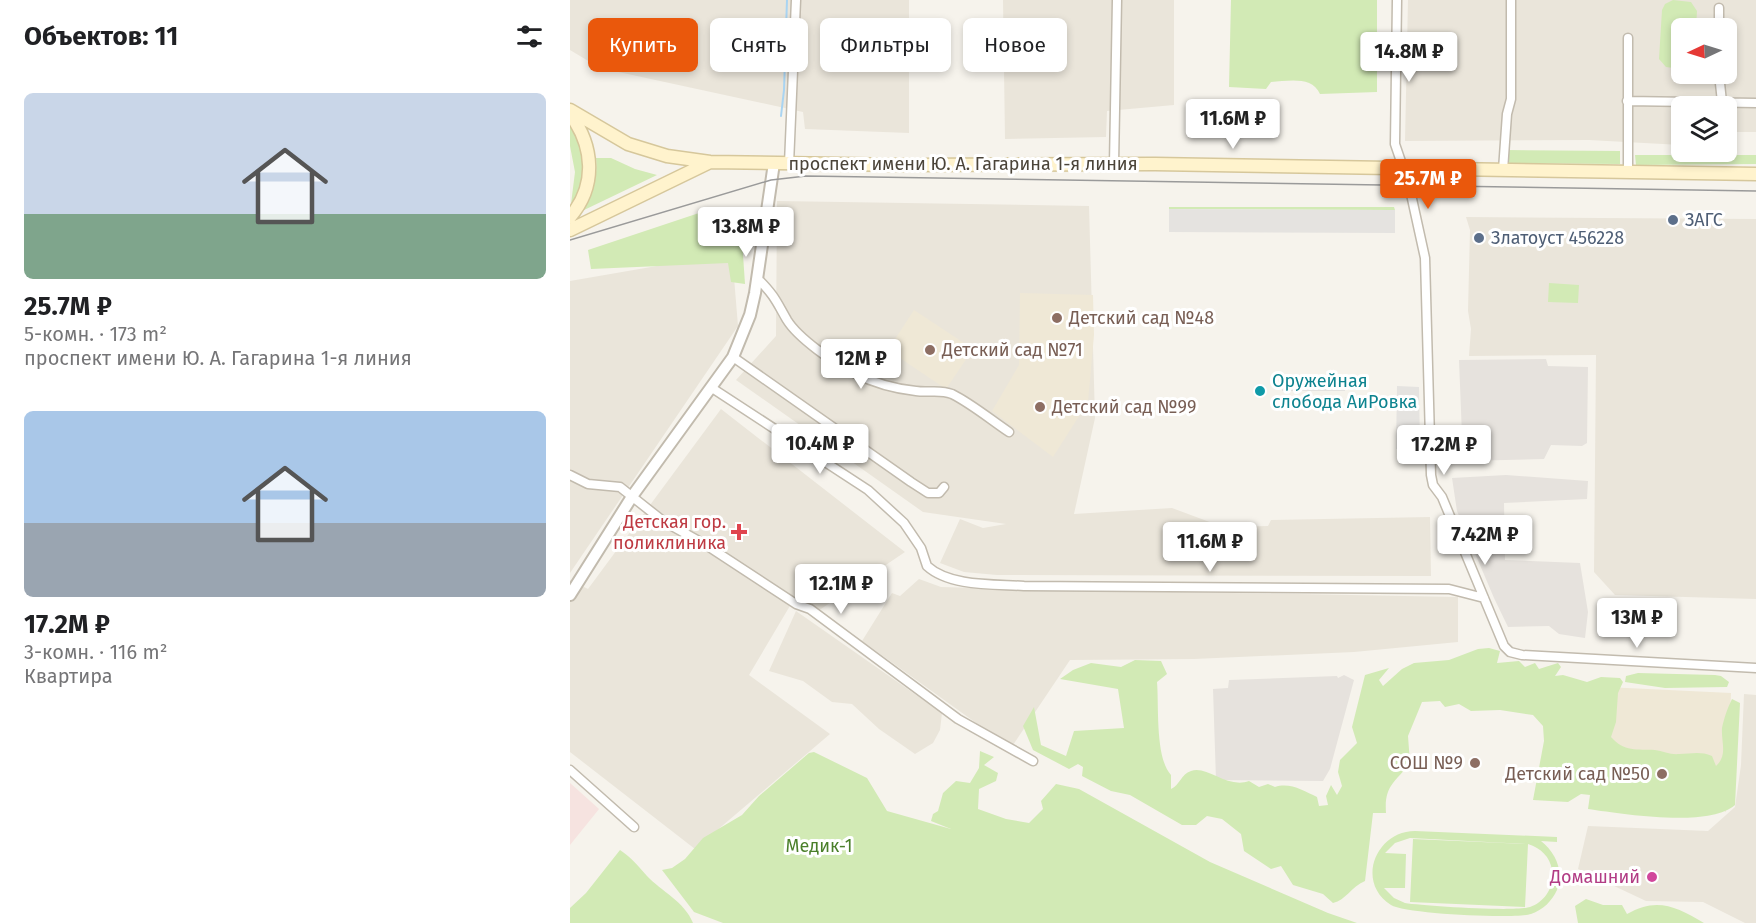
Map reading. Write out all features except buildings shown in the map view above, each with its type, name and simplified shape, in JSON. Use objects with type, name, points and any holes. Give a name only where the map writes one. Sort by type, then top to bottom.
[{"type":"main road","name":"проспект имени Ю. А. Гагарина 1-я линия","points":[[570,110],[628,144],[667,156],[710,162],[1114,164],[1756,174]]},
{"type":"main road","points":[[570,114],[583,135],[590,154],[590,171],[581,201],[570,217]]},
{"type":"main road","points":[[570,230],[710,162]]},
{"type":"street","points":[[789,164],[796,0]]},
{"type":"street","points":[[1114,164],[1117,0]]},
{"type":"street","points":[[1397,0],[1395,144],[1425,254],[1431,475],[1433,485],[1442,497],[1504,646],[1510,652],[1522,655],[1756,668]]},
{"type":"street","points":[[1503,170],[1507,114],[1511,99],[1511,0]]},
{"type":"street","points":[[1719,8],[1719,18]]},
{"type":"street","points":[[1628,38],[1628,173]]},
{"type":"street","points":[[1627,101],[1671,101]]},
{"type":"street","points":[[1737,102],[1756,103]]},
{"type":"street","points":[[570,595],[633,495],[733,357],[750,315],[758,279],[774,163]]},
{"type":"street","points":[[758,279],[781,304],[787,320],[798,331],[823,353],[854,373],[916,392],[937,391],[951,394],[1009,432]]},
{"type":"street","points":[[733,357],[832,429],[919,488],[928,493],[939,492],[944,487]]},
{"type":"street","points":[[712,388],[868,490],[904,523],[921,548],[927,566],[934,573],[965,582],[1024,586],[1449,589],[1484,598]]},
{"type":"street","points":[[570,475],[588,484],[620,487],[633,495],[663,521],[706,545],[796,604],[810,609],[958,719],[1034,762]]},
{"type":"street","points":[[570,770],[634,827]]},
{"type":"shaded area","points":[[570,0],[909,0],[909,18],[820,18],[820,72],[909,72],[909,133],[805,129],[803,112],[618,72],[698,72],[698,18],[588,18],[588,61],[570,50]]},
{"type":"shaded area","points":[[1003,0],[1174,0],[1174,105],[1107,111],[1106,137],[1005,139],[1004,72],[1067,72],[1067,18],[1003,18]]},
{"type":"shaded area","points":[[1408,0],[1756,0],[1756,132],[1737,132],[1737,96],[1671,96],[1671,144],[1589,140],[1405,141]]},
{"type":"shaded area","points":[[777,201],[1089,206],[1095,418],[1074,514],[1172,508],[1223,527],[1268,526],[1271,520],[1430,517],[1431,576],[997,575],[964,572],[940,563],[960,519],[983,528],[1006,524],[923,512],[736,380],[776,336]]},
{"type":"shaded area","points":[[1169,209],[1395,210],[1395,233],[1169,232]]},
{"type":"shaded area","points":[[1466,217],[1756,219],[1756,599],[1615,595],[1594,572],[1596,355],[1469,356],[1470,230]]},
{"type":"shaded area","points":[[732,253],[738,326],[570,573],[570,281]]},
{"type":"shaded area","points":[[1020,293],[1093,295],[1094,335],[1088,402],[1053,457],[992,411],[1019,365]]},
{"type":"shaded area","name":"Детский сад №71","points":[[914,310],[973,349],[946,389],[888,350]]},
{"type":"shaded area","points":[[1546,359],[1548,366],[1588,367],[1587,443],[1582,446],[1551,445],[1544,459],[1463,461],[1459,360]]},
{"type":"shaded area","points":[[1345,384],[1345,391],[1282,391],[1282,385]]},
{"type":"shaded area","points":[[1397,386],[1419,387],[1420,450],[1396,449]]},
{"type":"shaded area","points":[[721,409],[905,552],[815,613],[794,599],[749,675],[830,734],[695,849],[570,752],[570,580],[588,589]]},
{"type":"shaded area","points":[[1506,475],[1588,481],[1587,499],[1504,503],[1505,560],[1580,563],[1588,612],[1585,638],[1559,634],[1549,626],[1508,627],[1457,511],[1452,478]]},
{"type":"shaded area","points":[[919,579],[941,587],[1458,597],[1458,642],[1354,652],[1194,659],[1070,660],[1011,748],[862,641],[892,593],[900,596]]},
{"type":"shaded area","points":[[796,611],[942,713],[940,730],[933,743],[915,754],[879,729],[852,704],[832,702],[803,681],[769,671]]},
{"type":"shaded area","points":[[1344,675],[1354,680],[1330,769],[1323,781],[1216,780],[1213,689],[1228,688],[1229,680],[1337,676],[1338,678]]},
{"type":"shaded area","name":"Детский сад №50","points":[[1606,687],[1731,693],[1726,812],[1599,742]]},
{"type":"shaded area","points":[[1744,694],[1756,695],[1756,923],[1745,923],[1703,902],[1646,901],[1578,869],[1588,826],[1708,831],[1735,807],[1741,765]]},
{"type":"shaded area","points":[[570,783],[599,809],[570,845]]},
{"type":"green space","points":[[1231,0],[1377,0],[1377,92],[1320,94],[1312,84],[1299,81],[1271,82],[1266,89],[1229,87]]},
{"type":"green space","points":[[1673,0],[1691,2],[1697,11],[1697,18],[1671,18],[1671,68],[1666,67],[1659,59],[1662,10],[1665,4]]},
{"type":"green space","points":[[570,123],[581,145],[584,168],[579,190],[570,212],[575,172],[570,146]]},
{"type":"green space","points":[[1506,150],[1620,151],[1620,164],[1506,163]]},
{"type":"green space","points":[[1635,155],[1671,155],[1671,162],[1737,162],[1737,155],[1756,155],[1756,164],[1636,165]]},
{"type":"green space","points":[[596,158],[611,158],[635,169],[657,175],[582,211],[594,185]]},
{"type":"green space","points":[[1169,207],[1394,207],[1395,210],[1169,209]]},
{"type":"green space","points":[[714,208],[720,241],[742,240],[745,284],[731,282],[728,263],[591,269],[588,250]]},
{"type":"green space","points":[[1549,283],[1579,285],[1578,303],[1548,302]]},
{"type":"green space","points":[[1489,648],[1500,651],[1497,663],[1519,661],[1525,667],[1535,663],[1539,669],[1558,663],[1561,667],[1555,676],[1563,675],[1587,682],[1601,677],[1620,678],[1623,682],[1618,693],[1616,722],[1611,737],[1631,749],[1676,754],[1703,754],[1712,756],[1716,766],[1723,753],[1722,728],[1728,709],[1732,699],[1740,703],[1735,805],[1723,812],[1706,816],[1665,818],[1588,809],[1590,795],[1581,794],[1568,802],[1533,800],[1544,741],[1543,726],[1533,715],[1500,710],[1471,711],[1459,704],[1445,707],[1440,701],[1422,702],[1408,736],[1410,763],[1389,790],[1386,813],[1373,813],[1365,881],[1342,899],[1333,903],[1323,894],[1293,885],[1281,866],[1271,869],[1244,851],[1241,834],[1222,819],[1207,816],[1196,825],[1182,825],[1130,795],[1111,791],[1082,776],[1083,767],[1078,764],[1069,769],[1033,750],[1023,726],[1034,707],[1041,745],[1066,756],[1074,731],[1124,728],[1118,689],[1060,679],[1073,670],[1091,663],[1121,667],[1135,660],[1161,661],[1167,674],[1157,682],[1160,744],[1162,757],[1171,775],[1171,789],[1188,772],[1197,770],[1233,782],[1249,781],[1259,787],[1268,784],[1275,787],[1291,786],[1317,797],[1319,806],[1328,805],[1326,796],[1331,785],[1337,795],[1342,786],[1338,772],[1340,760],[1357,743],[1352,727],[1365,675],[1389,668],[1379,680],[1383,686],[1402,669],[1414,663],[1449,660],[1478,649]]},
{"type":"green space","points":[[1638,673],[1715,675],[1729,682],[1727,687],[1665,688],[1625,682],[1626,676]]},
{"type":"green space","name":"Медик-1","points":[[980,751],[994,757],[984,765],[998,773],[996,781],[979,789],[978,809],[1006,819],[1029,823],[1043,809],[1041,801],[1056,784],[1079,789],[1210,862],[1328,913],[1357,923],[723,923],[694,912],[662,870],[672,868],[685,859],[703,838],[742,815],[759,796],[809,753],[814,752],[867,778],[887,811],[951,829],[931,821],[933,814],[938,811],[943,793],[956,781],[970,783],[979,768]]},
{"type":"green space","points":[[1415,831],[1557,837],[1557,842],[1541,841],[1551,851],[1559,869],[1557,890],[1543,908],[1531,914],[1521,915],[1483,916],[1437,913],[1391,905],[1380,895],[1374,884],[1372,871],[1381,848],[1401,833]],"holes":[[[1410,838],[1527,844],[1413,839],[1410,902],[1525,907],[1528,844],[1547,857],[1553,876],[1548,893],[1530,907],[1489,909],[1405,903],[1394,898],[1384,888],[1405,888],[1406,854],[1385,853],[1395,843]]]},
{"type":"green space","points":[[620,850],[679,903],[693,923],[570,923],[570,908],[586,893]]},
{"type":"green space","points":[[1586,899],[1603,905],[1622,905],[1627,914],[1647,906],[1666,906],[1684,912],[1704,923],[1578,923],[1575,906]]},
{"type":"waterway","points":[[781,116],[787,0]]},
{"type":"tram line","points":[[570,240],[771,180],[806,176],[1756,191]]},
{"type":"place","name":"ЗАГС","points":[[1673,220]]},
{"type":"place","name":"Златоуст 456228","points":[[1479,238]]},
{"type":"place","name":"Детский сад №48","points":[[1057,318]]},
{"type":"place","name":"Детский сад №71","points":[[930,350]]},
{"type":"place","name":"Оружейная слобода АиРовка","points":[[1260,391]]},
{"type":"place","name":"Детский сад №99","points":[[1040,407]]},
{"type":"place","name":"Детская гор. поликлиника","points":[[739,532]]},
{"type":"place","name":"СОШ №9","points":[[1475,763]]},
{"type":"place","name":"Детский сад №50","points":[[1662,774]]},
{"type":"place","name":"Домашний","points":[[1652,877]]}]
